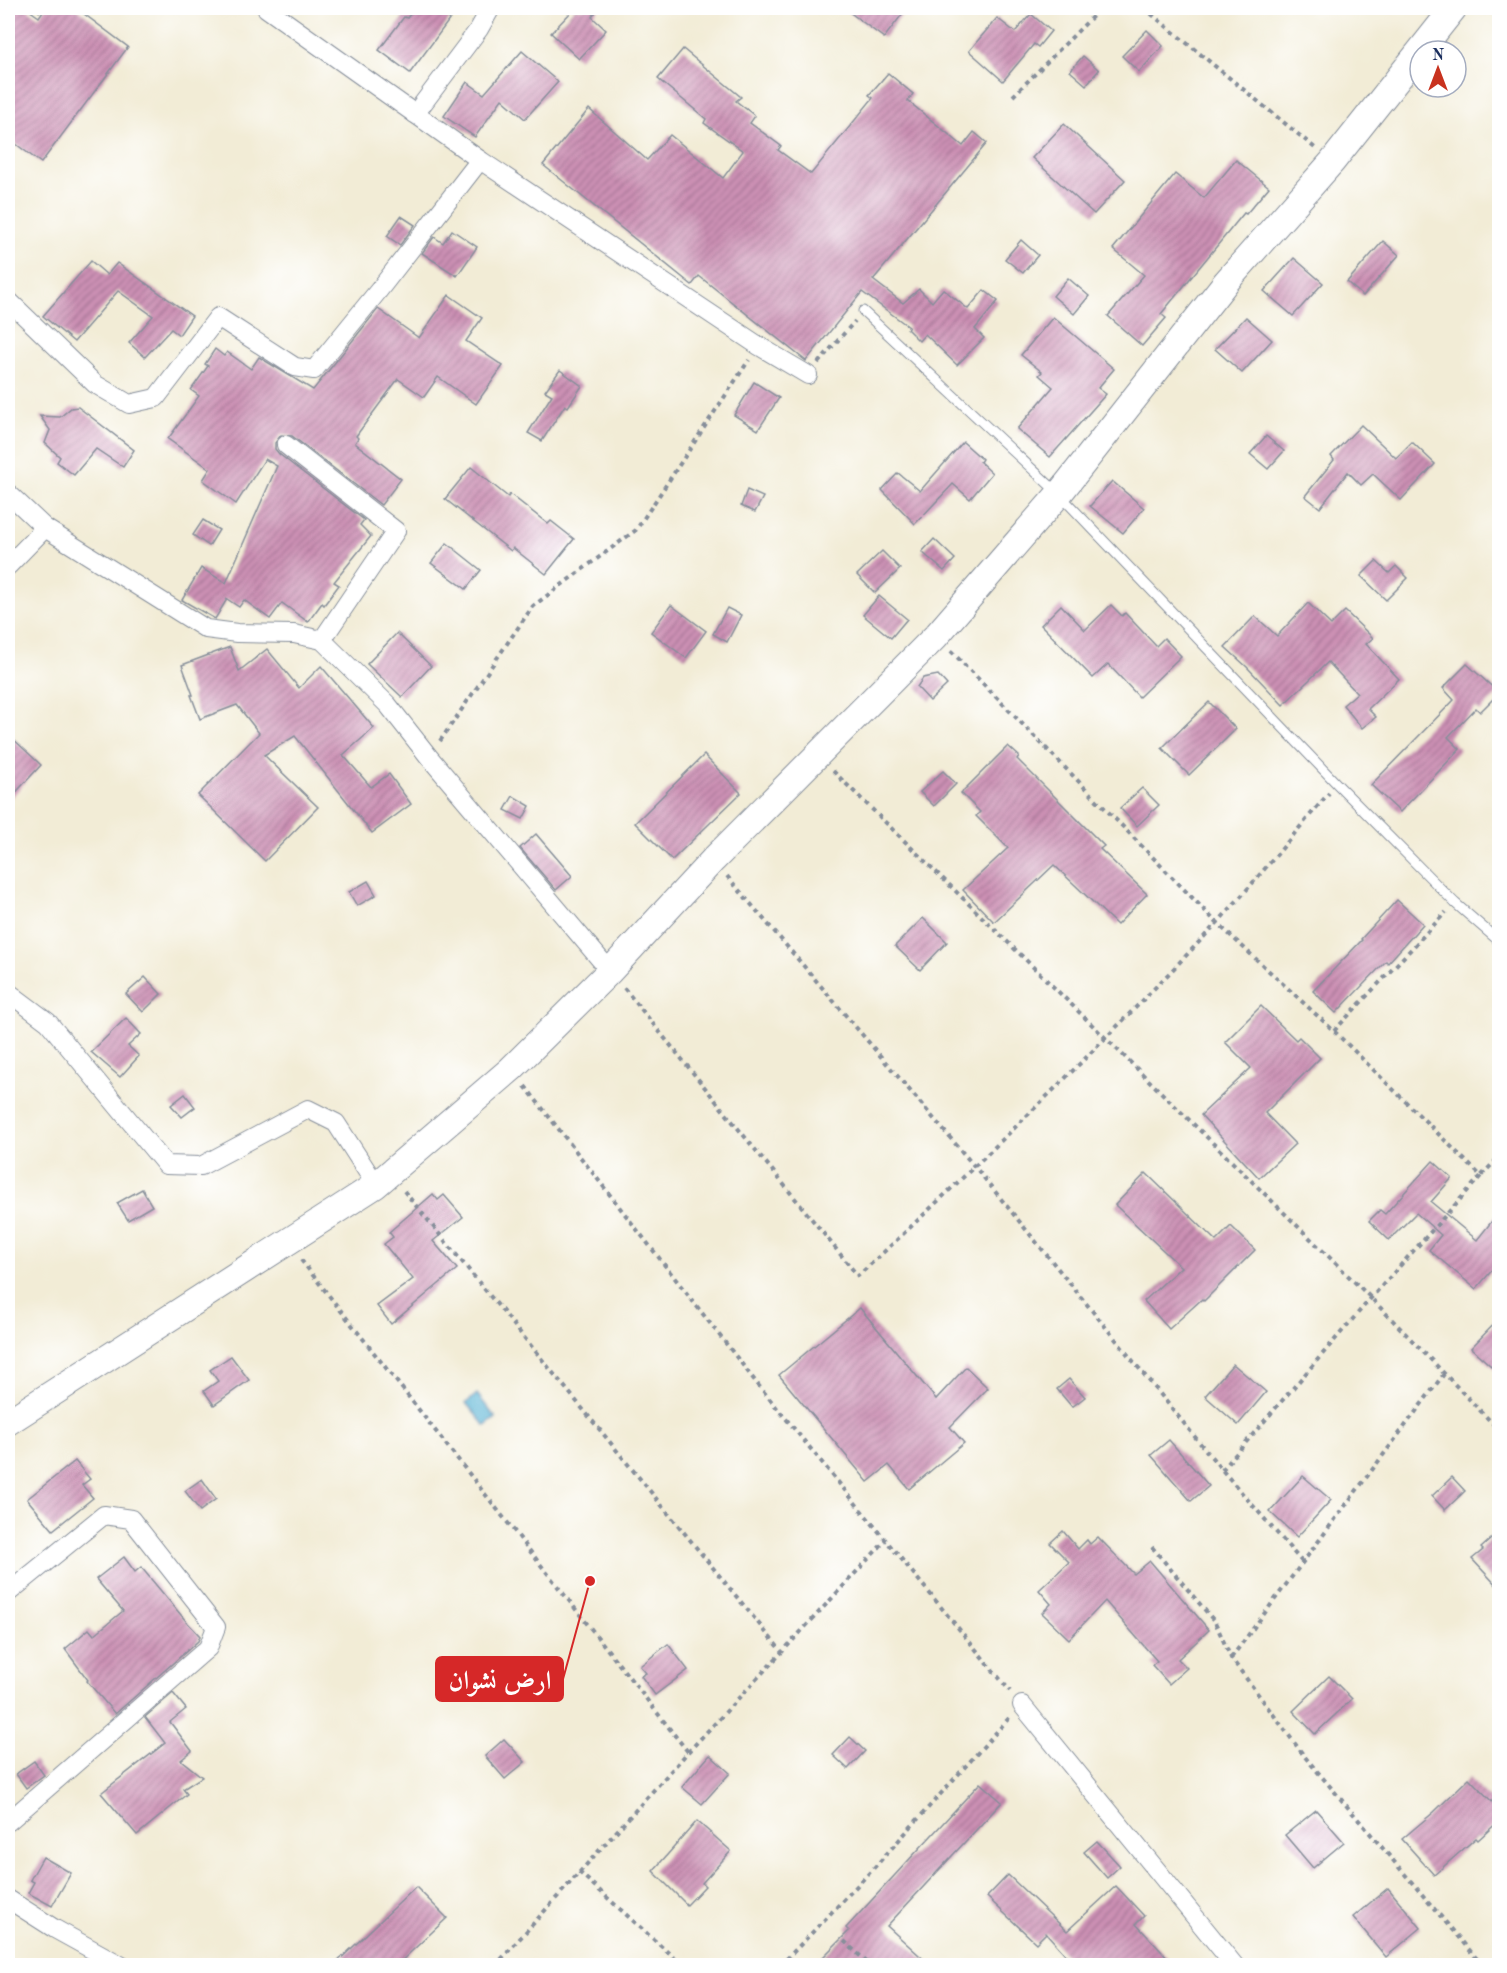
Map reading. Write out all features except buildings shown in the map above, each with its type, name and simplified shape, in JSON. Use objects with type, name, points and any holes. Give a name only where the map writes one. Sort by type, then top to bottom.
[{"type":"street","points":[[266,8],[480,160],[759,346],[808,375]]},
{"type":"street","points":[[415,114],[479,29],[491,8]]},
{"type":"street","points":[[8,1422],[383,1179],[511,1069],[610,971],[713,860],[936,636],[1059,494],[1226,282],[1332,162],[1454,8]]},
{"type":"street","points":[[8,300],[95,384],[129,405],[156,398],[218,317],[296,367],[314,370],[380,290],[480,160]]},
{"type":"street","points":[[286,445],[396,531],[322,640]]},
{"type":"street","points":[[8,493],[45,528],[206,629],[237,633],[294,634],[322,640],[388,705],[429,757],[610,971]]},
{"type":"street","points":[[8,566],[45,528]]},
{"type":"street","points":[[8,992],[48,1022],[166,1165],[201,1166],[308,1109],[336,1123],[383,1179]]},
{"type":"street","points":[[8,1593],[104,1515],[131,1519],[216,1627],[208,1648],[8,1822]]},
{"type":"street","points":[[1022,1705],[1235,1965]]},
{"type":"street","points":[[8,1899],[54,1929],[122,1965]]},
{"type":"lane","points":[[863,311],[1059,494],[1337,784],[1455,903],[1500,942]]},
{"type":"path","points":[[30,8],[37,12],[41,8]]},
{"type":"path","points":[[1013,96],[1101,8]]},
{"type":"path","points":[[1144,8],[1332,162]]},
{"type":"path","points":[[808,375],[863,311]]},
{"type":"path","points":[[429,757],[533,606],[636,531],[759,346]]},
{"type":"path","points":[[936,636],[1217,923],[1334,1031],[1481,1176]]},
{"type":"path","points":[[817,755],[1371,1299],[1500,1431]]},
{"type":"path","points":[[610,971],[858,1276],[975,1167],[1217,923],[1337,784]]},
{"type":"path","points":[[713,860],[975,1167],[1222,1470],[1303,1563]]},
{"type":"path","points":[[1334,1031],[1455,903]]},
{"type":"path","points":[[511,1069],[759,1386],[1022,1705],[872,1870],[780,1965]]},
{"type":"path","points":[[1222,1470],[1500,1156]]},
{"type":"path","points":[[383,1179],[782,1652]]},
{"type":"path","points":[[288,1242],[688,1752]]},
{"type":"path","points":[[1231,1658],[1444,1374]]},
{"type":"path","points":[[495,1965],[688,1752],[886,1540]]},
{"type":"path","points":[[1152,1547],[1215,1622],[1231,1658],[1305,1757],[1483,1965]]},
{"type":"path","points":[[579,1872],[683,1965]]},
{"type":"path","points":[[844,1941],[871,1965]]},
{"type":"water","points":[[477,1394],[496,1418],[485,1426],[466,1403]]},
{"type":"place","name":"ارض نشوان","points":[[590,1581]]}]
